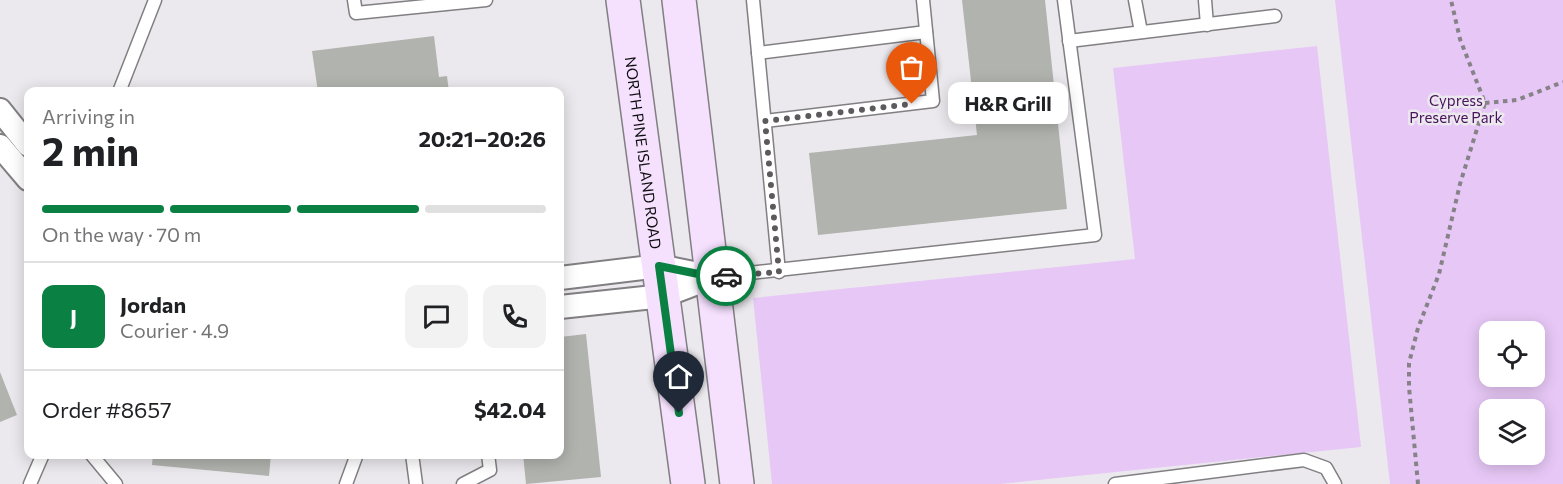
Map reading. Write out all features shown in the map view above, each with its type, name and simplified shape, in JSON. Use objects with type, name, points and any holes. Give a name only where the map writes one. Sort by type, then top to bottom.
[{"type":"main road","name":"NORTH PINE ISLAND ROAD","points":[[623,0],[688,484]]},
{"type":"main road","points":[[679,0],[737,484]]},
{"type":"street","points":[[0,111],[24,140]]},
{"type":"street","points":[[0,147],[24,175]]},
{"type":"street","points":[[564,278],[661,281],[713,277]]},
{"type":"street","points":[[564,307],[661,281]]},
{"type":"lane","points":[[121,87],[155,0]]},
{"type":"lane","points":[[354,0],[356,13],[486,0]]},
{"type":"lane","points":[[753,0],[779,272]]},
{"type":"lane","points":[[765,121],[933,101],[923,0]]},
{"type":"lane","points":[[713,277],[779,272],[1095,235],[1064,0]]},
{"type":"lane","points":[[1135,0],[1140,32]]},
{"type":"lane","points":[[1205,0],[1207,25]]},
{"type":"lane","points":[[1069,41],[1275,16]]},
{"type":"lane","points":[[758,53],[926,32]]},
{"type":"lane","points":[[30,484],[41,459]]},
{"type":"lane","points":[[95,459],[116,484]]},
{"type":"lane","points":[[346,484],[355,459]]},
{"type":"lane","points":[[413,459],[416,484]]},
{"type":"lane","points":[[463,484],[490,470],[489,459]]},
{"type":"lane","points":[[1115,484],[1304,460],[1326,468],[1335,484]]},
{"type":"path","points":[[1418,484],[1409,363],[1418,328],[1439,274],[1460,184],[1485,103],[1460,39],[1451,0]]},
{"type":"path","points":[[1485,103],[1517,99],[1563,82]]},
{"type":"green space","name":"Cypress Preserve Park","points":[[1335,0],[1563,0],[1563,484],[1390,484]]},
{"type":"green space","points":[[1317,46],[1361,447],[1000,484],[772,484],[753,298],[1135,259],[1113,68]]},
{"type":"building","points":[[962,0],[1045,0],[1067,209],[818,235],[809,153],[977,135]]},
{"type":"building","points":[[434,36],[439,77],[447,76],[448,87],[317,87],[312,51]]},
{"type":"building","points":[[586,334],[601,477],[526,484],[524,459],[564,459],[564,337]]},
{"type":"building","points":[[0,372],[17,415],[0,422]]},
{"type":"building","points":[[153,459],[271,459],[269,476],[152,465]]},
{"type":"way so far","points":[[726,276],[779,272],[765,121],[912,104]]},
{"type":"place","name":"H&R Grill","points":[[912,104]]},
{"type":"route","points":[[679,413],[659,266],[713,277],[726,276]]}]
